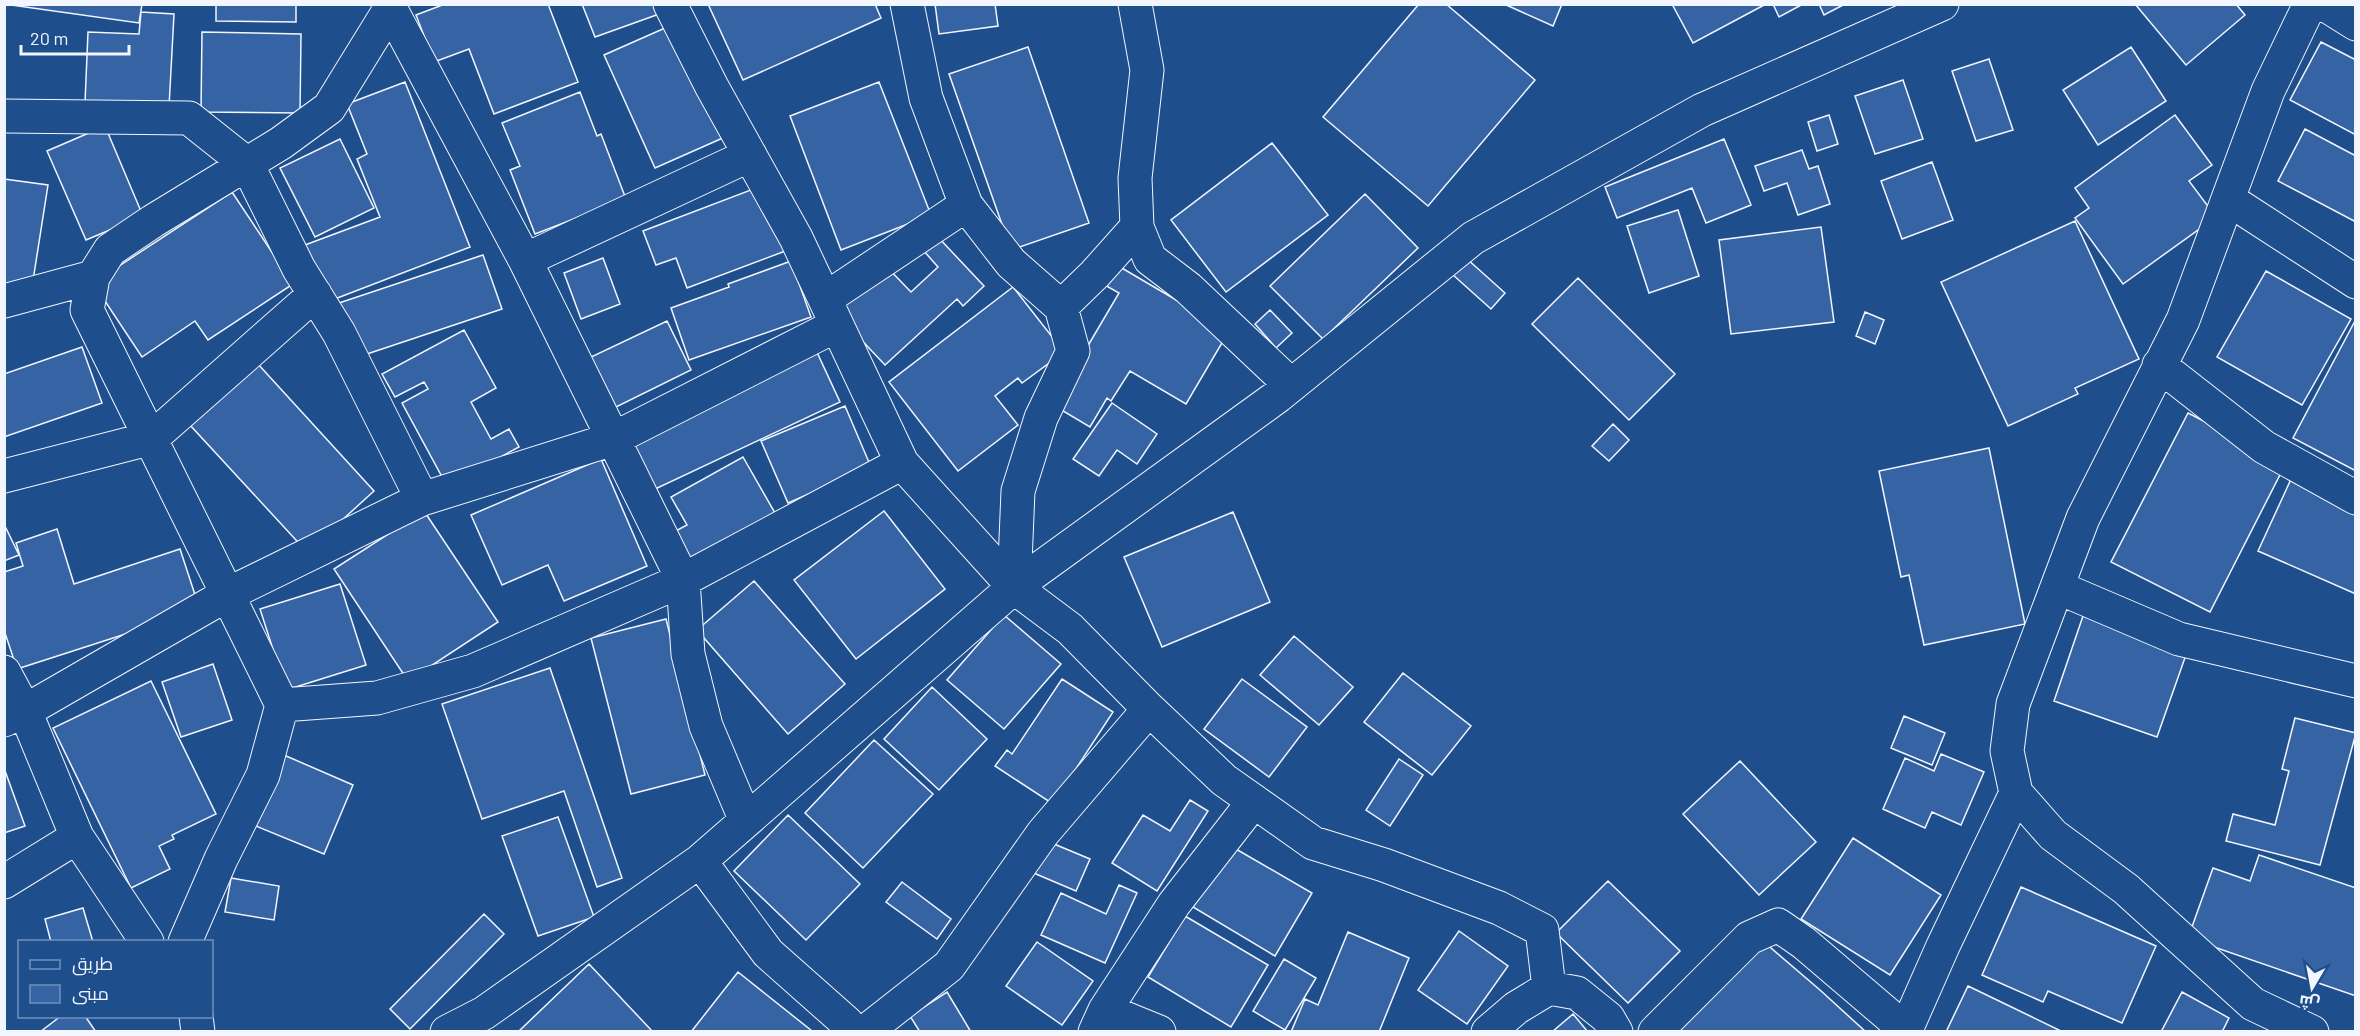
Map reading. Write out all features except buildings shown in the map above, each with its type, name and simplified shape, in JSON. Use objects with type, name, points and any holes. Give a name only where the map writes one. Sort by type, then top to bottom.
[{"type":"street","points":[[670,4],[712,87],[796,238],[902,463],[1014,587],[1070,629],[1149,709],[1224,780],[1313,843],[1384,865],[1499,908],[1542,930],[1549,988]]},
{"type":"street","points":[[907,4],[926,98],[966,205],[1011,263],[1061,307],[1073,351],[1041,418],[1018,491],[1014,587]]},
{"type":"street","points":[[1135,4],[1148,70],[1135,178],[1137,227],[1150,259],[1188,288],[1291,385]]},
{"type":"street","points":[[447,1032],[484,1013],[700,861],[1014,587],[1291,385],[1473,238],[1702,110],[1942,4]]},
{"type":"street","points":[[2310,4],[2268,91],[2183,320],[2083,518],[2013,704],[2007,751],[2016,793],[2053,835],[2126,890],[2253,1004],[2312,1032]]},
{"type":"street","points":[[2324,4],[2355,24]]},
{"type":"street","points":[[186,940],[221,859],[263,775],[282,705],[87,310],[93,277],[110,250],[153,220],[281,143],[329,108],[389,7]]},
{"type":"street","points":[[389,7],[525,260],[683,580],[688,654],[706,726],[746,821]]},
{"type":"street","points":[[4,116],[189,118],[247,164],[299,269],[339,333],[422,499]]},
{"type":"street","points":[[525,260],[750,155]]},
{"type":"street","points":[[2228,199],[2355,282]]},
{"type":"street","points":[[15,715],[228,594],[422,499],[613,439],[831,312],[966,205]]},
{"type":"street","points":[[1061,307],[1095,274],[1137,227]]},
{"type":"street","points":[[4,301],[93,277]]},
{"type":"street","points":[[4,476],[152,438],[315,294]]},
{"type":"street","points":[[2160,366],[2264,447],[2355,498]]},
{"type":"street","points":[[282,705],[377,698],[473,671],[683,580],[902,463]]},
{"type":"street","points":[[2057,587],[2179,639],[2355,681]]},
{"type":"street","points":[[4,672],[15,715],[77,837],[146,940]]},
{"type":"street","points":[[865,1032],[949,966],[1043,833],[1149,709]]},
{"type":"street","points":[[1655,1032],[1749,938],[1778,925],[1804,943],[1905,1031],[2016,793]]},
{"type":"street","points":[[1159,1032],[1100,1021],[1173,904],[1254,801]]},
{"type":"street","points":[[4,882],[77,837]]},
{"type":"street","points":[[700,861],[768,953],[847,1023],[851,1032]]},
{"type":"street","points":[[1488,1032],[1516,1008],[1549,988],[1577,993],[1608,1018],[1616,1032]]}]
